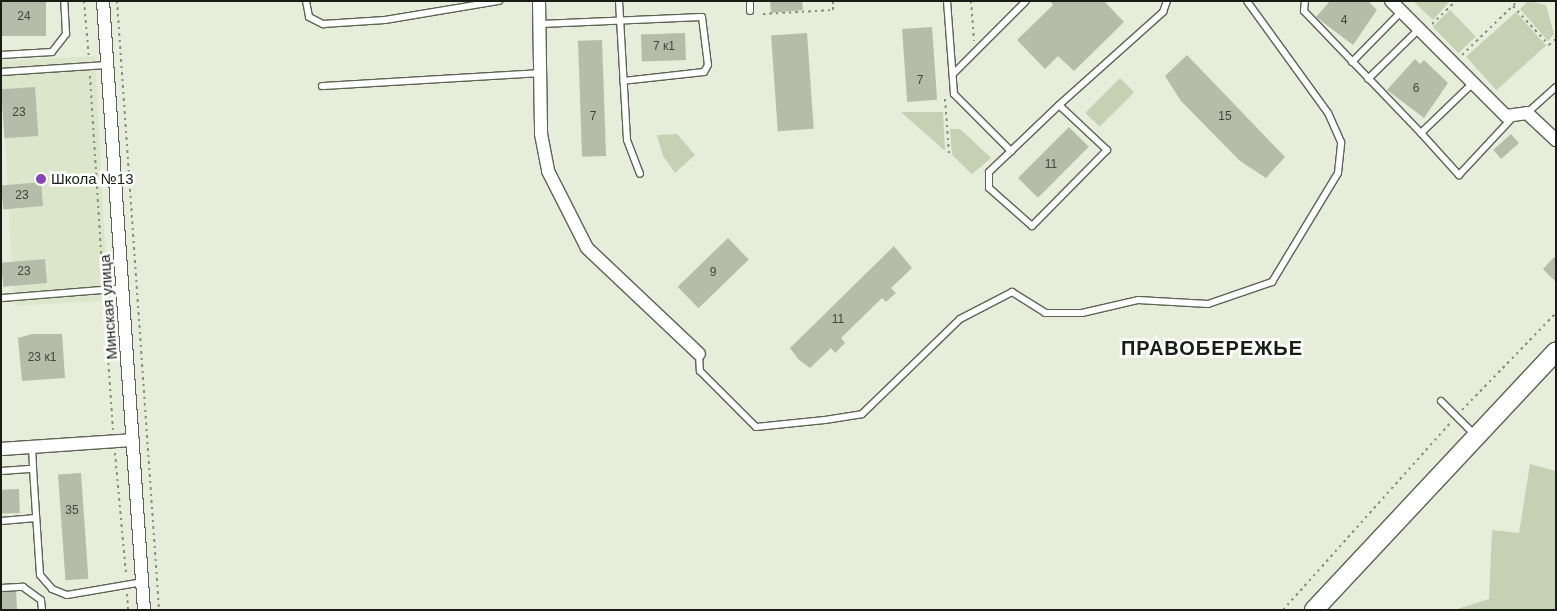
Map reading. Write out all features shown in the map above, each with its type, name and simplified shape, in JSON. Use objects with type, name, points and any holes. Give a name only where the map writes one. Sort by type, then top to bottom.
[{"type":"street","name":"Минская улица","points":[[103,1],[124,288],[144,610]]},
{"type":"street","points":[[539,1],[541,24],[539,73],[541,134],[548,171],[587,248],[699,354]]},
{"type":"street","points":[[1391,1],[1506,116],[1521,114],[1556,140]]},
{"type":"street","points":[[1314,610],[1556,351]]},
{"type":"street","points":[[1,449],[133,440]]},
{"type":"lane","points":[[1,55],[52,52],[66,34],[64,1]]},
{"type":"lane","points":[[306,1],[309,18],[324,24],[385,20],[500,1]]},
{"type":"lane","points":[[619,1],[622,81],[627,140],[640,174]]},
{"type":"lane","points":[[750,1],[750,11]]},
{"type":"lane","points":[[947,1],[954,94],[1011,151]]},
{"type":"lane","points":[[953,74],[1026,1]]},
{"type":"lane","points":[[1059,105],[1107,150],[1032,226],[989,188],[989,172],[1059,105],[1163,12],[1167,1]]},
{"type":"lane","points":[[699,354],[700,371],[756,427],[825,420],[862,414],[960,319],[1012,292],[1045,313],[1082,313],[1138,300],[1208,304],[1272,282],[1338,174],[1341,142],[1328,113],[1248,1]]},
{"type":"lane","points":[[1306,1],[1304,11],[1459,175],[1521,114],[1556,87]]},
{"type":"lane","points":[[1352,62],[1402,11]]},
{"type":"lane","points":[[541,24],[619,19],[702,17],[708,65],[698,76],[622,81]]},
{"type":"lane","points":[[1368,79],[1422,31]]},
{"type":"lane","points":[[1,72],[107,65]]},
{"type":"lane","points":[[322,86],[539,73]]},
{"type":"lane","points":[[1421,133],[1472,84]]},
{"type":"lane","points":[[1,298],[124,288]]},
{"type":"lane","points":[[1441,401],[1476,436]]},
{"type":"lane","points":[[32,447],[40,575],[52,589],[67,595],[126,583],[142,582]]},
{"type":"lane","points":[[1,471],[33,469]]},
{"type":"lane","points":[[1,521],[36,518]]},
{"type":"lane","points":[[1,588],[23,587],[41,600],[42,610]]},
{"type":"path","points":[[84,1],[114,441],[128,610]]},
{"type":"path","points":[[117,1],[159,610]]},
{"type":"path","points":[[762,14],[833,10],[833,1]]},
{"type":"path","points":[[971,1],[974,52]]},
{"type":"path","points":[[1422,31],[1456,1]]},
{"type":"path","points":[[1453,64],[1518,1]]},
{"type":"path","points":[[1514,6],[1549,45],[1556,39]]},
{"type":"path","points":[[1284,610],[1456,416],[1556,313]]},
{"type":"shaded area","points":[[1413,1],[1450,1],[1433,20]]},
{"type":"shaded area","points":[[1528,1],[1546,5],[1554,34],[1548,41],[1520,9]]},
{"type":"shaded area","points":[[1450,10],[1476,37],[1458,53],[1433,27]]},
{"type":"shaded area","points":[[1516,12],[1546,45],[1496,90],[1466,57]]},
{"type":"shaded area","name":"Школа №13","points":[[95,56],[108,301],[14,306],[1,61]]},
{"type":"shaded area","points":[[1120,78],[1134,92],[1099,127],[1085,113]]},
{"type":"shaded area","points":[[901,112],[943,112],[945,151]]},
{"type":"shaded area","points":[[950,129],[960,129],[991,158],[972,174],[952,155]]},
{"type":"shaded area","points":[[677,134],[695,155],[675,173],[663,156],[657,135]]},
{"type":"shaded area","points":[[1530,464],[1556,471],[1556,610],[1454,610],[1489,599],[1492,530],[1519,533]]},
{"type":"building","points":[[1,1],[46,1],[46,36],[1,36]]},
{"type":"building","points":[[770,1],[802,1],[803,10],[771,13]]},
{"type":"building","points":[[1050,1],[1104,1],[1124,22],[1074,71],[1058,56],[1045,69],[1017,40],[1053,5]]},
{"type":"building","points":[[1330,1],[1368,1],[1377,10],[1353,45],[1316,17]]},
{"type":"building","points":[[932,27],[937,100],[907,102],[902,29]]},
{"type":"building","points":[[685,33],[686,60],[642,62],[641,35]]},
{"type":"building","points":[[807,33],[814,129],[778,131],[771,36]]},
{"type":"building","points":[[602,40],[606,156],[582,157],[578,41]]},
{"type":"building","points":[[1187,55],[1285,157],[1266,178],[1240,161],[1181,101],[1165,76]]},
{"type":"building","points":[[1415,59],[1420,64],[1424,60],[1448,83],[1424,118],[1387,90]]},
{"type":"building","points":[[35,87],[38,136],[5,138],[1,89]]},
{"type":"building","points":[[1069,127],[1089,147],[1038,198],[1018,178]]},
{"type":"building","points":[[1511,134],[1519,143],[1501,159],[1493,150]]},
{"type":"building","points":[[41,182],[43,206],[3,209],[1,185]]},
{"type":"building","points":[[728,238],[749,260],[698,308],[678,287]]},
{"type":"building","points":[[894,246],[912,268],[891,288],[896,293],[886,302],[882,298],[841,338],[845,343],[835,353],[831,348],[810,368],[798,359],[790,348]]},
{"type":"building","points":[[1554,257],[1556,259],[1556,282],[1543,269]]},
{"type":"building","points":[[45,259],[47,283],[3,287],[1,263]]},
{"type":"building","points":[[32,334],[62,334],[65,378],[22,381],[18,338]]},
{"type":"building","points":[[81,473],[88,579],[65,580],[58,475]]},
{"type":"building","points":[[19,489],[20,513],[2,514],[1,490]]},
{"type":"building","points":[[16,591],[17,610],[2,610],[1,592]]},
{"type":"place","name":"Школа №13","points":[[41,179]]},
{"type":"district","name":"ПРАВОБЕРЕЖЬЕ","points":[[1212,348]]}]
